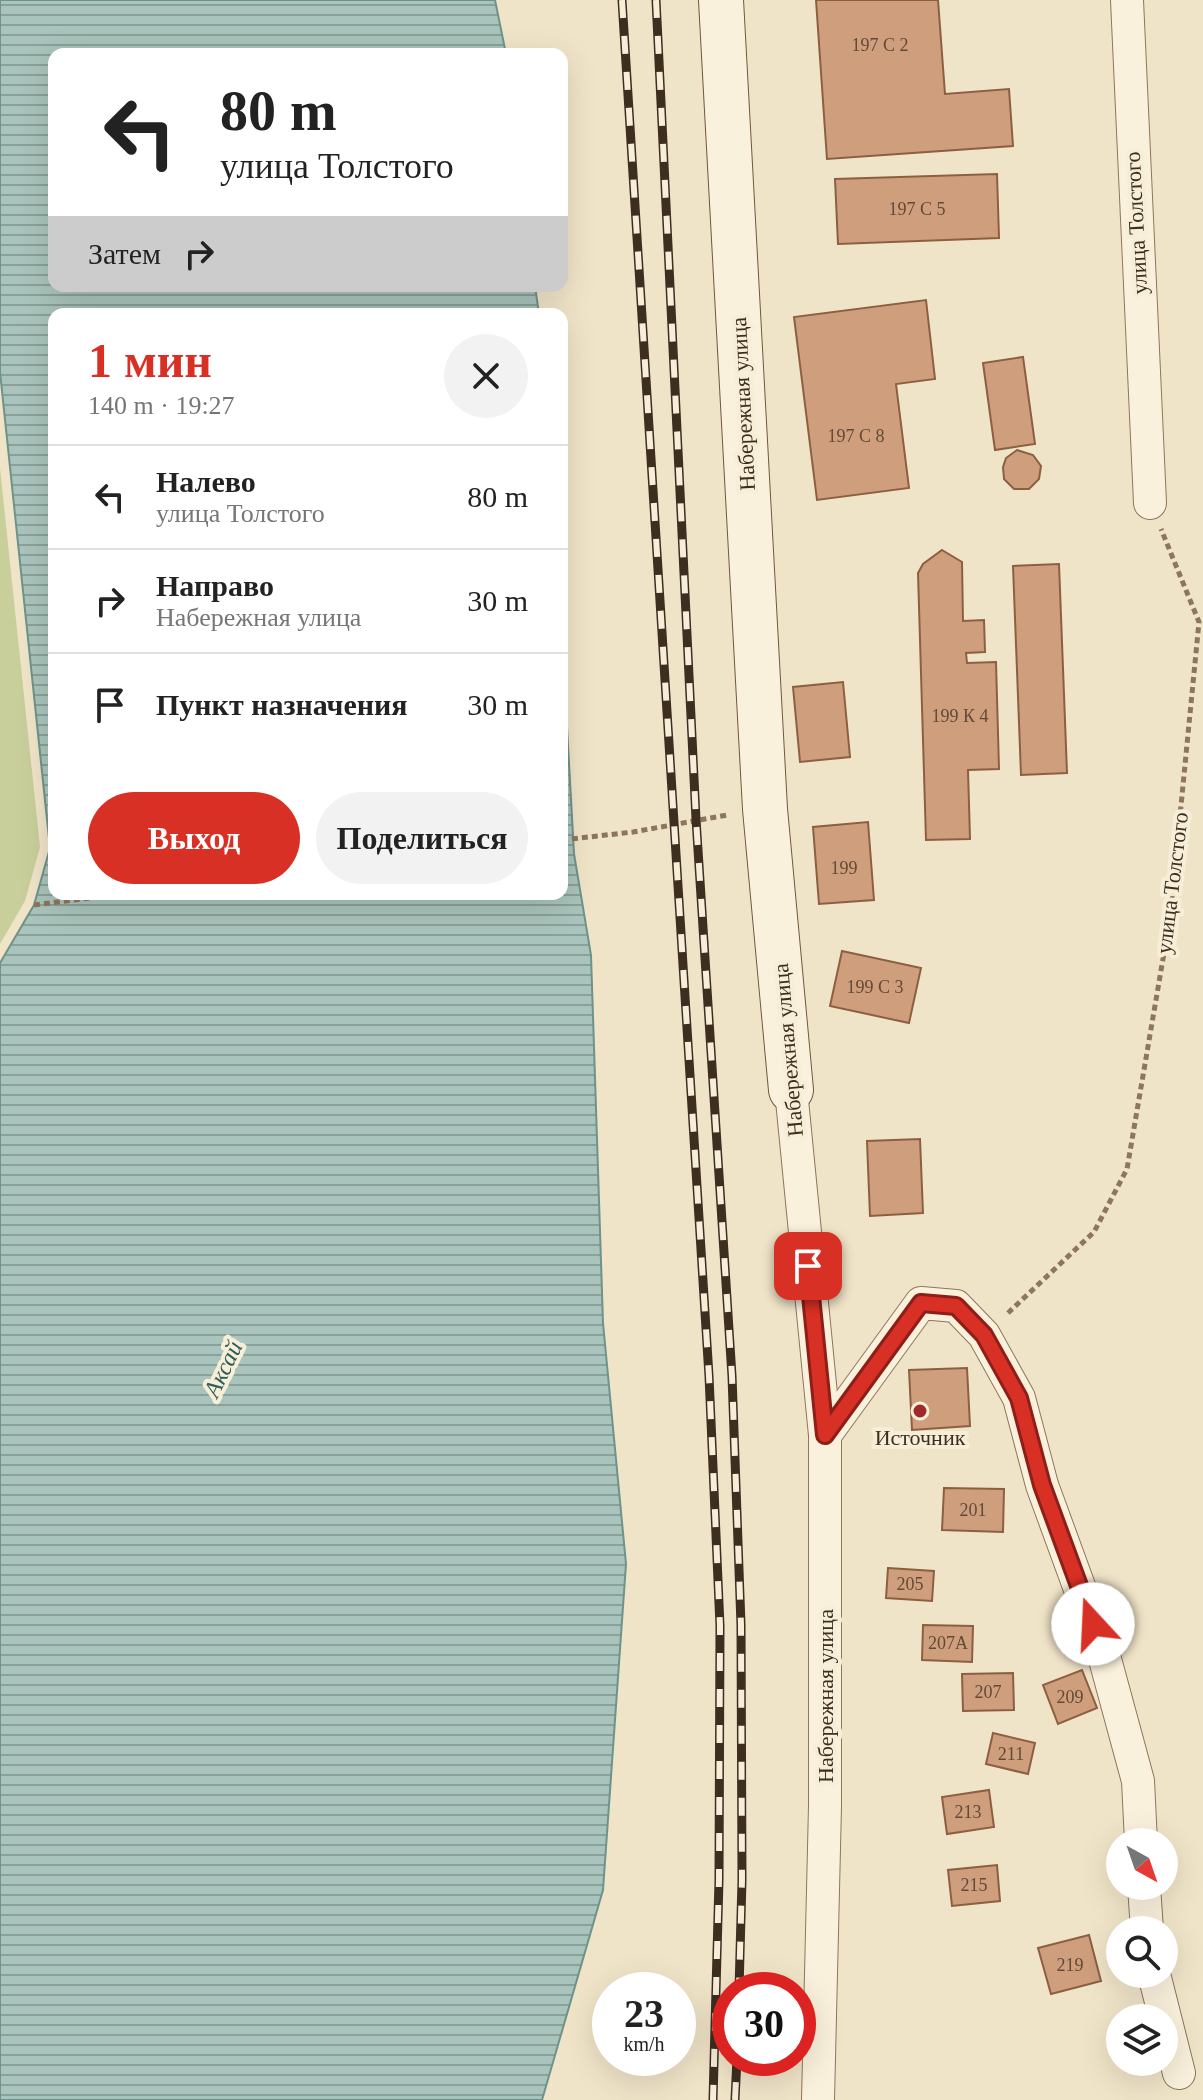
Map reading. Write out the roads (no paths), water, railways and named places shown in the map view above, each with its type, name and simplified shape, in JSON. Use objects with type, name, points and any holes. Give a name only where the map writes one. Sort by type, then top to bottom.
[{"type":"street","name":"Набережная улица","points":[[721,0],[765,809],[825,1435],[825,1806],[818,2100]]},
{"type":"street","name":"улица Толстого","points":[[1127,0],[1150,503]]},
{"type":"street","points":[[825,1435],[921,1303],[956,1306],[984,1335],[1019,1398],[1042,1485],[1103,1652],[1138,1781],[1140,1828]]},
{"type":"street","points":[[1158,1988],[1179,2073]]},
{"type":"water","points":[[0,0],[495,0],[505,48],[48,48],[48,292],[536,292],[538,308],[48,308],[48,829],[0,372]]},
{"type":"water","name":"Аксай","points":[[568,745],[574,854],[591,955],[603,1323],[626,1564],[603,1890],[542,2100],[0,2100],[0,963],[34,905],[48,855],[48,900],[568,900]]},
{"type":"railway","points":[[622,0],[709,1376],[720,1626],[719,1880],[713,2100]]},
{"type":"railway","points":[[656,0],[696,819],[732,1376],[741,1625],[739,1972]]},
{"type":"railway","points":[[735,2100],[736,2076]]},
{"type":"place","name":"Источник","points":[[920,1411]]}]
